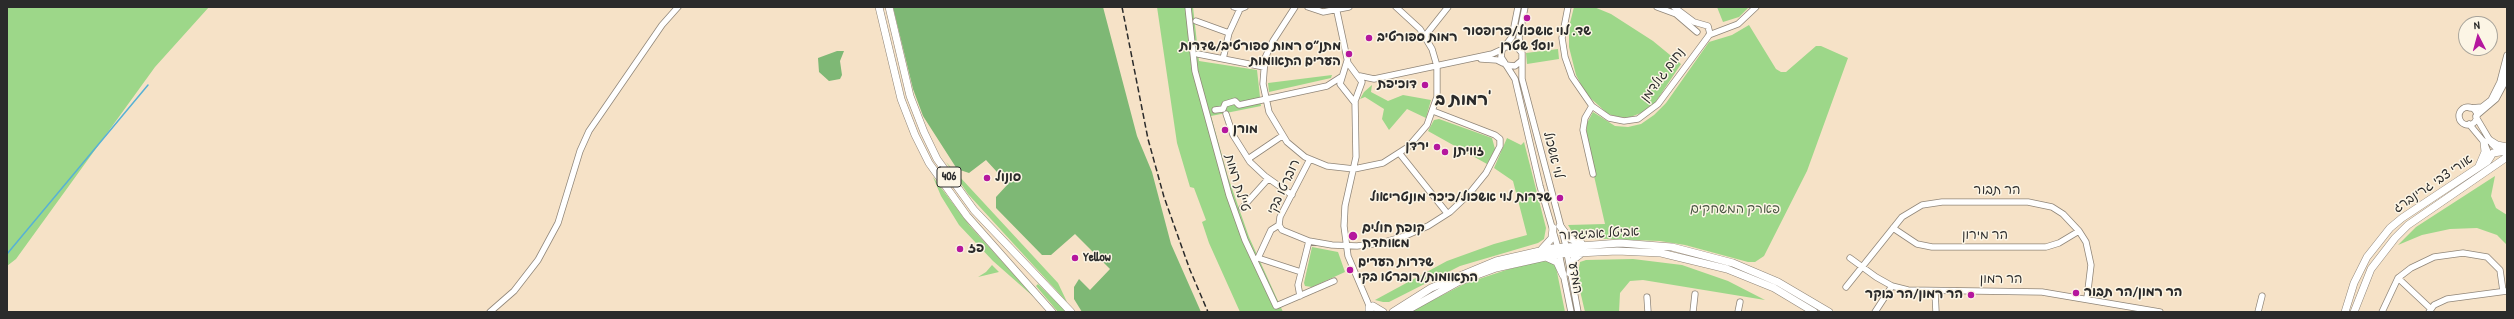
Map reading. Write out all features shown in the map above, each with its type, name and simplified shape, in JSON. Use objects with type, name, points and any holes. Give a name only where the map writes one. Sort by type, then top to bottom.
[{"type":"main road","name":"406","points":[[879,7],[901,99],[915,135],[929,163],[967,216],[1052,312]]},
{"type":"main road","name":"406","points":[[889,7],[910,96],[937,159],[974,210],[1071,312]]},
{"type":"main road","points":[[2475,170],[2484,156],[2487,141],[2507,147]]},
{"type":"main road","points":[[2503,151],[2505,159],[2497,165],[2491,163],[2489,158],[2494,152],[2503,151]]},
{"type":"main road","name":"אורי צבי גרינברג","points":[[2345,312],[2354,283],[2367,257],[2390,228],[2402,218],[2475,170],[2489,158]]},
{"type":"main road","name":"אורי צבי גרינברג","points":[[2354,312],[2371,269],[2394,238],[2408,225],[2497,165]]},
{"type":"main road","points":[[1557,227],[1571,239],[1587,248],[1575,258],[1567,274],[1557,262],[1542,254],[1557,227]]},
{"type":"main road","name":"אביטל אביגדור","points":[[1393,312],[1431,288],[1456,276],[1496,261],[1587,248],[1653,244],[1689,251],[1733,263],[1778,282],[1829,312]]},
{"type":"main road","name":"אביטל אביגדור","points":[[1587,248],[1661,253],[1727,269],[1774,288],[1814,312]]},
{"type":"main road","name":"אביטל אביגדור","points":[[1404,312],[1434,294],[1477,274],[1542,254]]},
{"type":"main road","points":[[1372,310],[1383,312]]},
{"type":"street","points":[[490,312],[514,291],[538,260],[558,223],[580,151],[589,131],[662,25],[678,7]]},
{"type":"street","name":"טיילת רמות","points":[[1188,7],[1195,71],[1229,195],[1245,240],[1276,306],[1300,296]]},
{"type":"street","points":[[1223,59],[1229,33],[1243,8],[1234,7]]},
{"type":"street","points":[[1295,7],[1273,41],[1264,67],[1265,99],[1274,123],[1282,136],[1296,150],[1310,159],[1327,166],[1354,169],[1383,163],[1400,154],[1418,137],[1433,111],[1438,85],[1437,66],[1425,36],[1415,23],[1396,7]]},
{"type":"street","points":[[1308,7],[1320,12],[1350,7]]},
{"type":"street","points":[[1425,36],[1448,7]]},
{"type":"street","points":[[1505,64],[1501,55],[1512,35],[1518,7]]},
{"type":"street","points":[[1465,60],[1489,59],[1515,66],[1521,61],[1522,55],[1519,35],[1525,7]]},
{"type":"street","name":"נחום גולדמן","points":[[1568,7],[1563,28],[1565,58],[1577,87],[1592,106],[1617,120],[1631,121],[1645,115],[1664,97],[1697,48],[1708,36],[1720,29],[1743,20],[1756,7]]},
{"type":"street","points":[[1657,7],[1668,9],[1689,23],[1701,37],[1708,36],[1705,26]]},
{"type":"street","points":[[1674,7],[1694,22],[1720,29]]},
{"type":"street","points":[[1336,9],[1348,60],[1362,82],[1355,106],[1357,142],[1354,169],[1346,206],[1346,246],[1351,266],[1372,310]]},
{"type":"street","points":[[1196,21],[1229,33]]},
{"type":"street","points":[[1697,33],[1698,27],[1705,26]]},
{"type":"street","name":"נחום גולדמן","points":[[1697,33],[1697,48]]},
{"type":"street","points":[[1327,86],[1345,92],[1360,90],[1374,79],[1494,54],[1505,47],[1514,45],[1520,49]]},
{"type":"street","points":[[1198,54],[1264,67]]},
{"type":"street","points":[[2503,151],[2487,141],[2469,124],[2462,123],[2459,115],[2462,109],[2482,107],[2491,100],[2500,82],[2507,55]]},
{"type":"street","points":[[1348,60],[1340,84],[1355,106]]},
{"type":"street","name":"לוי אשכול","points":[[1521,61],[1522,78],[1563,251]]},
{"type":"street","name":"לוי אשכול","points":[[1505,64],[1515,79],[1540,186],[1557,227]]},
{"type":"street","points":[[2469,124],[2474,121],[2476,116],[2496,100],[2504,84],[2507,73]]},
{"type":"street","points":[[1215,110],[1223,109],[1225,104],[1230,102],[1235,101],[1239,105],[1327,86],[1342,76],[1357,74],[1374,79]]},
{"type":"street","points":[[1592,106],[1585,118],[1582,130],[1593,174]]},
{"type":"street","points":[[2470,108],[2476,116],[2487,141],[2489,158]]},
{"type":"street","name":"רוברטו בקי","points":[[1310,159],[1280,217],[1279,225],[1286,233],[1309,241],[1346,246],[1381,243],[1405,236],[1428,226],[1447,213],[1469,194],[1486,173],[1500,148],[1500,140],[1494,135],[1433,111]]},
{"type":"street","points":[[1226,114],[1233,135],[1248,159],[1268,179],[1292,195]]},
{"type":"street","points":[[1248,159],[1282,136]]},
{"type":"street","points":[[1400,154],[1447,213]]},
{"type":"street","points":[[1242,208],[1268,179]]},
{"type":"street","name":"הר תבור","points":[[1846,287],[1861,266],[1902,217],[1926,204],[2028,202],[2052,207],[2063,214],[2086,242],[2091,266],[2087,298]]},
{"type":"street","name":"רוברטו בקי","points":[[1279,225],[1271,230],[1258,258],[1301,272]]},
{"type":"street","name":"הר מירון","points":[[1893,228],[1917,244],[1932,247],[2046,247],[2059,243],[2079,232]]},
{"type":"street","points":[[1309,241],[1298,287],[1300,296],[1334,281]]},
{"type":"street","name":"המדע","points":[[1563,251],[1571,312]]},
{"type":"street","points":[[2382,312],[2398,278],[2411,268],[2434,257],[2471,253],[2487,257],[2494,263],[2502,276],[2505,291],[2447,300],[2430,310],[2398,278]]},
{"type":"street","name":"הר רמון","points":[[1850,258],[1892,286],[1908,290],[1935,292],[2017,291],[2087,298],[2136,310],[2160,312]]},
{"type":"street","name":"המדע","points":[[1567,274],[1578,312]]},
{"type":"street","points":[[1875,312],[1892,286]]},
{"type":"street","points":[[1935,292],[1936,312]]},
{"type":"street","points":[[1693,312],[1695,294]]},
{"type":"street","points":[[2258,312],[2262,296]]},
{"type":"street","points":[[1647,297],[1648,312]]},
{"type":"street","points":[[1738,312],[1740,302]]},
{"type":"green space","points":[[7,7],[209,7],[155,67],[16,259],[7,266]]},
{"type":"green space","points":[[893,7],[1103,7],[1137,136],[1152,172],[1171,244],[1201,312],[1082,312],[1074,299],[1074,287],[1079,279],[1090,290],[1110,269],[1075,234],[1051,255],[1042,255],[996,208],[996,197],[1008,184],[986,160],[969,173],[957,169],[923,116],[913,89]]},
{"type":"green space","points":[[1157,7],[1193,7],[1199,61],[1257,70],[1261,106],[1211,116],[1228,177],[1249,237],[1283,312],[1240,312],[1209,243],[1202,222],[1206,220],[1194,188],[1190,187],[1177,143]]},
{"type":"green space","points":[[1574,7],[1594,7],[1611,14],[1653,41],[1681,64],[1655,103],[1646,111],[1628,118],[1608,114],[1586,94],[1576,75],[1569,47],[1569,27]]},
{"type":"green space","points":[[1717,7],[1749,7],[1739,17],[1723,22]]},
{"type":"green space","name":"פארק המשחקים","points":[[1749,25],[1776,69],[1781,72],[1786,72],[1816,46],[1821,46],[1848,58],[1807,171],[1764,256],[1755,262],[1748,262],[1685,245],[1660,241],[1582,238],[1574,235],[1568,225],[1605,224],[1586,141],[1587,123],[1593,112],[1615,126],[1628,127],[1641,124],[1654,115],[1666,103],[1709,42],[1732,35]]},
{"type":"green space","points":[[1558,49],[1559,59],[1527,64],[1526,53]]},
{"type":"green space","points":[[837,51],[844,51],[840,61],[842,75],[840,79],[829,81],[819,72],[818,58]]},
{"type":"green space","points":[[1332,75],[1331,78],[1269,92],[1268,83]]},
{"type":"green space","points":[[1372,85],[1371,92],[1388,101],[1403,95],[1431,100],[1426,118],[1407,109],[1389,130],[1382,119],[1384,109],[1365,97],[1360,99],[1364,92]]},
{"type":"green space","points":[[1439,119],[1492,138],[1495,149],[1487,164],[1428,131],[1434,120]]},
{"type":"green space","points":[[1507,138],[1521,145],[1524,142],[1546,228],[1544,239],[1538,243],[1460,266],[1389,302],[1375,300],[1447,261],[1494,244],[1527,235],[1513,181],[1494,168]]},
{"type":"green space","points":[[946,162],[1058,283],[1067,302],[968,194]]},
{"type":"green space","points":[[2495,176],[2491,196],[2496,208],[2507,215],[2507,245],[2497,235],[2477,228],[2450,229],[2422,235],[2398,245],[2416,227]]},
{"type":"green space","points":[[933,177],[970,226],[1035,298],[993,261],[959,225],[941,196]]},
{"type":"green space","points":[[1312,247],[1338,252],[1345,272],[1312,287],[1305,286],[1304,283]]},
{"type":"green space","points":[[1633,259],[1682,265],[1728,281],[1765,300],[1643,280],[1630,281],[1620,293],[1619,312],[1585,312],[1577,278],[1580,262],[1586,260]]},
{"type":"green space","points":[[1543,261],[1551,262],[1556,267],[1565,312],[1410,312],[1464,284],[1509,269]]},
{"type":"green space","points":[[992,265],[999,272],[978,277],[986,272]]},
{"type":"green space","points":[[1038,284],[1067,312],[1058,312],[1036,286]]},
{"type":"waterway","points":[[7,254],[148,85]]},
{"type":"railway","points":[[1122,7],[1148,139],[1164,197],[1190,270],[1208,312]]},
{"type":"place","name":"שד. לוי אשכול/פרופסור יוסף שטרן","points":[[1527,18]]},
{"type":"place","name":"רמות ספורטיב","points":[[1369,38]]},
{"type":"place","name":"מתנ״ס רמות ספורטיב/שדרות הערים התאומות","points":[[1349,54]]},
{"type":"place","name":"דוכיפת","points":[[1425,85]]},
{"type":"place","name":"מורן","points":[[1225,130]]},
{"type":"place","name":"ירדן","points":[[1437,147]]},
{"type":"place","name":"זוויתן","points":[[1445,152]]},
{"type":"place","name":"סונול","points":[[987,178]]},
{"type":"place","name":"שדרות לוי אשכול/כיכר מונטריאול","points":[[1560,198]]},
{"type":"place","name":"קופת חולים מאוחדת","points":[[1353,236]]},
{"type":"place","name":"פז","points":[[960,249]]},
{"type":"place","name":"Yellow","points":[[1075,258]]},
{"type":"place","name":"שדרות הערים התאומות/רוברטו בקי","points":[[1350,270]]},
{"type":"place","name":"הר רמון/הר תבור","points":[[2076,293]]},
{"type":"place","name":"הר רמון/הר בוקר","points":[[1971,295]]},
{"type":"district","name":"רמות ב'","points":[[1463,100]]}]
